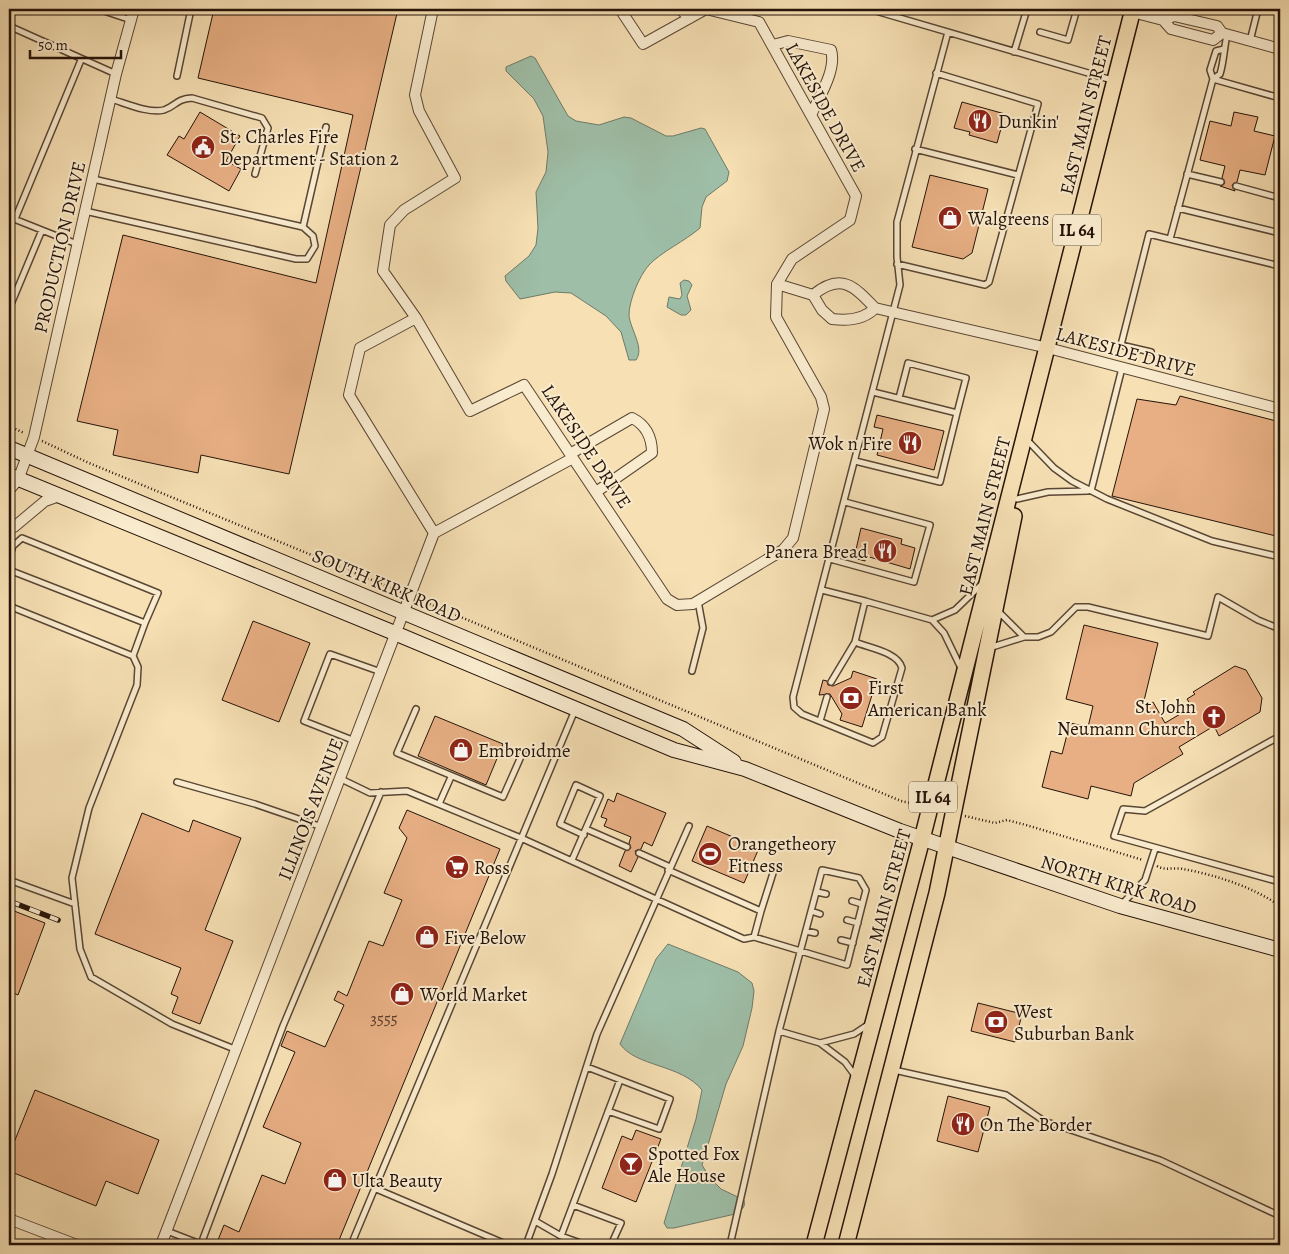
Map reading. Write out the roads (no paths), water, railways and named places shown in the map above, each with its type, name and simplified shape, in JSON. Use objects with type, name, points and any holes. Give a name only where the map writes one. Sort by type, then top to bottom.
[{"type":"main road","name":"EAST MAIN STREET","points":[[814,1245],[922,839],[1048,348],[1132,10]]},
{"type":"main road","name":"EAST MAIN STREET","points":[[846,1245],[947,848],[1048,348]]},
{"type":"main road","name":"SOUTH KIRK ROAD","points":[[9,448],[683,729],[745,769]]},
{"type":"main road","name":"SOUTH KIRK ROAD","points":[[12,482],[59,496],[674,750],[745,769],[947,848]]},
{"type":"main road","name":"NORTH KIRK ROAD","points":[[947,848],[1120,906],[1280,950]]},
{"type":"street","name":"PRODUCTION DRIVE","points":[[12,482],[28,456],[34,437],[116,74],[134,9]]},
{"type":"street","name":"LAKESIDE DRIVE","points":[[433,9],[415,95],[419,111],[455,178],[404,210],[390,225],[383,271],[416,318],[470,411],[524,385],[667,599],[677,605],[693,604],[783,550],[793,538],[824,409],[821,396],[776,317],[777,284],[792,259],[850,220],[856,196],[759,22],[706,9],[642,44],[620,9]]},
{"type":"street","points":[[680,9],[690,18]]},
{"type":"street","points":[[1132,10],[1163,20],[1171,30],[1213,40],[1225,34]]},
{"type":"street","points":[[1163,20],[1174,16],[1217,26],[1225,34],[1280,49]]},
{"type":"street","points":[[773,45],[788,41],[831,50],[833,56],[830,70],[811,115]]},
{"type":"street","points":[[777,284],[813,295],[822,310],[832,319],[862,318],[875,308],[861,293],[846,284],[831,283],[813,295]]},
{"type":"street","name":"LAKESIDE DRIVE","points":[[875,308],[1048,348],[1280,409]]},
{"type":"street","points":[[416,318],[360,348],[349,395],[434,533],[572,456],[632,418],[641,423],[652,441],[652,452],[596,492]]},
{"type":"street","points":[[9,527],[14,527],[45,501],[59,496]]},
{"type":"street","name":"ILLINOIS AVENUE","points":[[161,1245],[397,634],[434,533]]},
{"type":"street","points":[[9,1219],[77,1245]]},
{"type":"lane","points":[[98,9],[131,20]]},
{"type":"lane","points":[[177,76],[191,9]]},
{"type":"lane","points":[[868,9],[1115,81]]},
{"type":"lane","points":[[1014,52],[1027,9]]},
{"type":"lane","points":[[1040,32],[1068,40],[1077,9]]},
{"type":"lane","points":[[1250,41],[1258,9]]},
{"type":"lane","points":[[9,26],[81,60],[116,74]]},
{"type":"lane","points":[[855,642],[893,656],[900,661],[902,668],[882,737],[874,744],[802,714],[792,703],[894,312],[900,285],[897,264],[897,222],[915,149],[948,32]]},
{"type":"lane","points":[[1213,79],[1220,74],[1225,56],[1225,34]]},
{"type":"lane","points":[[1170,239],[1213,79],[1210,70],[1216,51],[1224,48]]},
{"type":"lane","points":[[15,219],[81,60]]},
{"type":"lane","points":[[897,264],[985,285],[989,282],[1038,104],[936,73]]},
{"type":"lane","points":[[1213,79],[1280,98]]},
{"type":"lane","points":[[111,99],[157,111],[166,110],[180,99],[192,98],[262,118],[268,128],[255,174]]},
{"type":"lane","points":[[303,227],[326,127]]},
{"type":"lane","points":[[915,149],[1018,175]]},
{"type":"lane","points":[[1187,174],[1221,182]]},
{"type":"lane","points":[[85,211],[296,259],[307,258],[315,246],[313,236],[303,227],[93,178]]},
{"type":"lane","points":[[1236,186],[1280,198]]},
{"type":"lane","points":[[1178,208],[1280,233]]},
{"type":"lane","points":[[9,217],[78,244]]},
{"type":"lane","points":[[9,309],[42,230]]},
{"type":"lane","points":[[1151,352],[1121,345],[1149,234],[1280,266]]},
{"type":"lane","points":[[855,461],[940,482],[966,378],[908,364],[899,398]]},
{"type":"lane","points":[[1091,491],[1122,368]]},
{"type":"lane","points":[[873,392],[958,413]]},
{"type":"lane","points":[[1029,442],[1054,468],[1091,491],[1197,536],[1280,557]]},
{"type":"lane","points":[[1017,499],[1068,490],[1091,491]]},
{"type":"lane","points":[[830,559],[914,582],[930,525],[845,502]]},
{"type":"lane","points":[[9,558],[13,546],[22,538],[158,593],[132,656]]},
{"type":"lane","points":[[9,570],[145,623]]},
{"type":"lane","points":[[932,620],[955,610],[988,578]]},
{"type":"lane","points":[[822,590],[932,620],[944,633],[964,675]]},
{"type":"lane","points":[[988,648],[1024,637],[1038,637],[1051,632],[1076,607],[1088,607],[1208,636],[1218,596],[1258,620],[1280,629]]},
{"type":"lane","points":[[692,671],[703,628],[698,601]]},
{"type":"lane","points":[[831,682],[855,642],[865,601]]},
{"type":"lane","points":[[9,606],[132,656],[138,667],[137,685],[89,808],[72,878],[80,949],[91,977],[172,1024],[236,1050]]},
{"type":"lane","points":[[995,609],[1024,637]]},
{"type":"lane","points":[[355,741],[304,720],[330,654],[382,672]]},
{"type":"lane","points":[[820,721],[826,697]]},
{"type":"lane","points":[[416,709],[397,753],[451,777],[503,797],[523,752]]},
{"type":"lane","points":[[352,1245],[374,1188],[575,709]]},
{"type":"lane","points":[[1280,736],[1145,811],[1123,809],[1114,836],[1155,849],[1280,882]]},
{"type":"lane","points":[[439,804],[451,777]]},
{"type":"lane","points":[[341,779],[370,793],[407,791],[572,860],[744,939],[754,937],[801,952],[847,965],[866,890],[859,878],[822,870],[817,892],[811,911],[801,952],[780,1031],[730,1245]]},
{"type":"lane","points":[[178,782],[255,804],[322,827]]},
{"type":"lane","points":[[572,860],[585,832],[600,796],[576,785],[560,824],[585,832],[627,847]]},
{"type":"lane","points":[[167,1231],[202,1245],[283,1026],[381,792]]},
{"type":"lane","points":[[526,1245],[597,1034],[689,826]]},
{"type":"lane","points":[[1120,906],[1145,880],[1155,849]]},
{"type":"lane","points":[[640,853],[761,911]]},
{"type":"lane","points":[[754,937],[774,870]]},
{"type":"lane","points":[[9,880],[75,904]]},
{"type":"lane","points":[[817,892],[826,894]]},
{"type":"lane","points":[[852,901],[862,904]]},
{"type":"lane","points":[[811,911],[820,914]]},
{"type":"lane","points":[[846,920],[858,923]]},
{"type":"lane","points":[[806,931],[815,933]]},
{"type":"lane","points":[[841,940],[853,943]]},
{"type":"lane","points":[[820,1043],[854,1034],[874,1021]]},
{"type":"lane","points":[[780,1031],[820,1043],[845,1062],[858,1080]]},
{"type":"lane","points":[[587,1067],[670,1099],[659,1130],[608,1111]]},
{"type":"lane","points":[[891,1070],[1006,1095],[1044,1121],[1160,1160],[1280,1216]]},
{"type":"lane","points":[[561,1236],[620,1080]]},
{"type":"lane","points":[[374,1188],[508,1245]]},
{"type":"lane","points":[[573,1204],[621,1223],[611,1245]]},
{"type":"lane","points":[[535,1221],[561,1236],[586,1245]]},
{"type":"railway","points":[[9,901],[58,920]]},
{"type":"place","name":"Dunkin'","points":[[980,121]]},
{"type":"place","name":"St. Charles Fire Department - Station 2","points":[[203,147]]},
{"type":"place","name":"Walgreens","points":[[950,218]]},
{"type":"place","name":"Wok n Fire","points":[[910,443]]},
{"type":"place","name":"Panera Bread","points":[[885,551]]},
{"type":"place","name":"First American Bank","points":[[851,698]]},
{"type":"place","name":"St. John Neumann Church","points":[[1214,717]]},
{"type":"place","name":"Embroidme","points":[[461,750]]},
{"type":"place","name":"Orangetheory Fitness","points":[[710,854]]},
{"type":"place","name":"Ross","points":[[457,867]]},
{"type":"place","name":"Five Below","points":[[427,937]]},
{"type":"place","name":"World Market","points":[[402,994]]},
{"type":"place","name":"West Suburban Bank","points":[[996,1022]]},
{"type":"place","name":"On The Border","points":[[963,1124]]},
{"type":"place","name":"Spotted Fox Ale House","points":[[631,1164]]},
{"type":"place","name":"Ulta Beauty","points":[[335,1180]]}]
